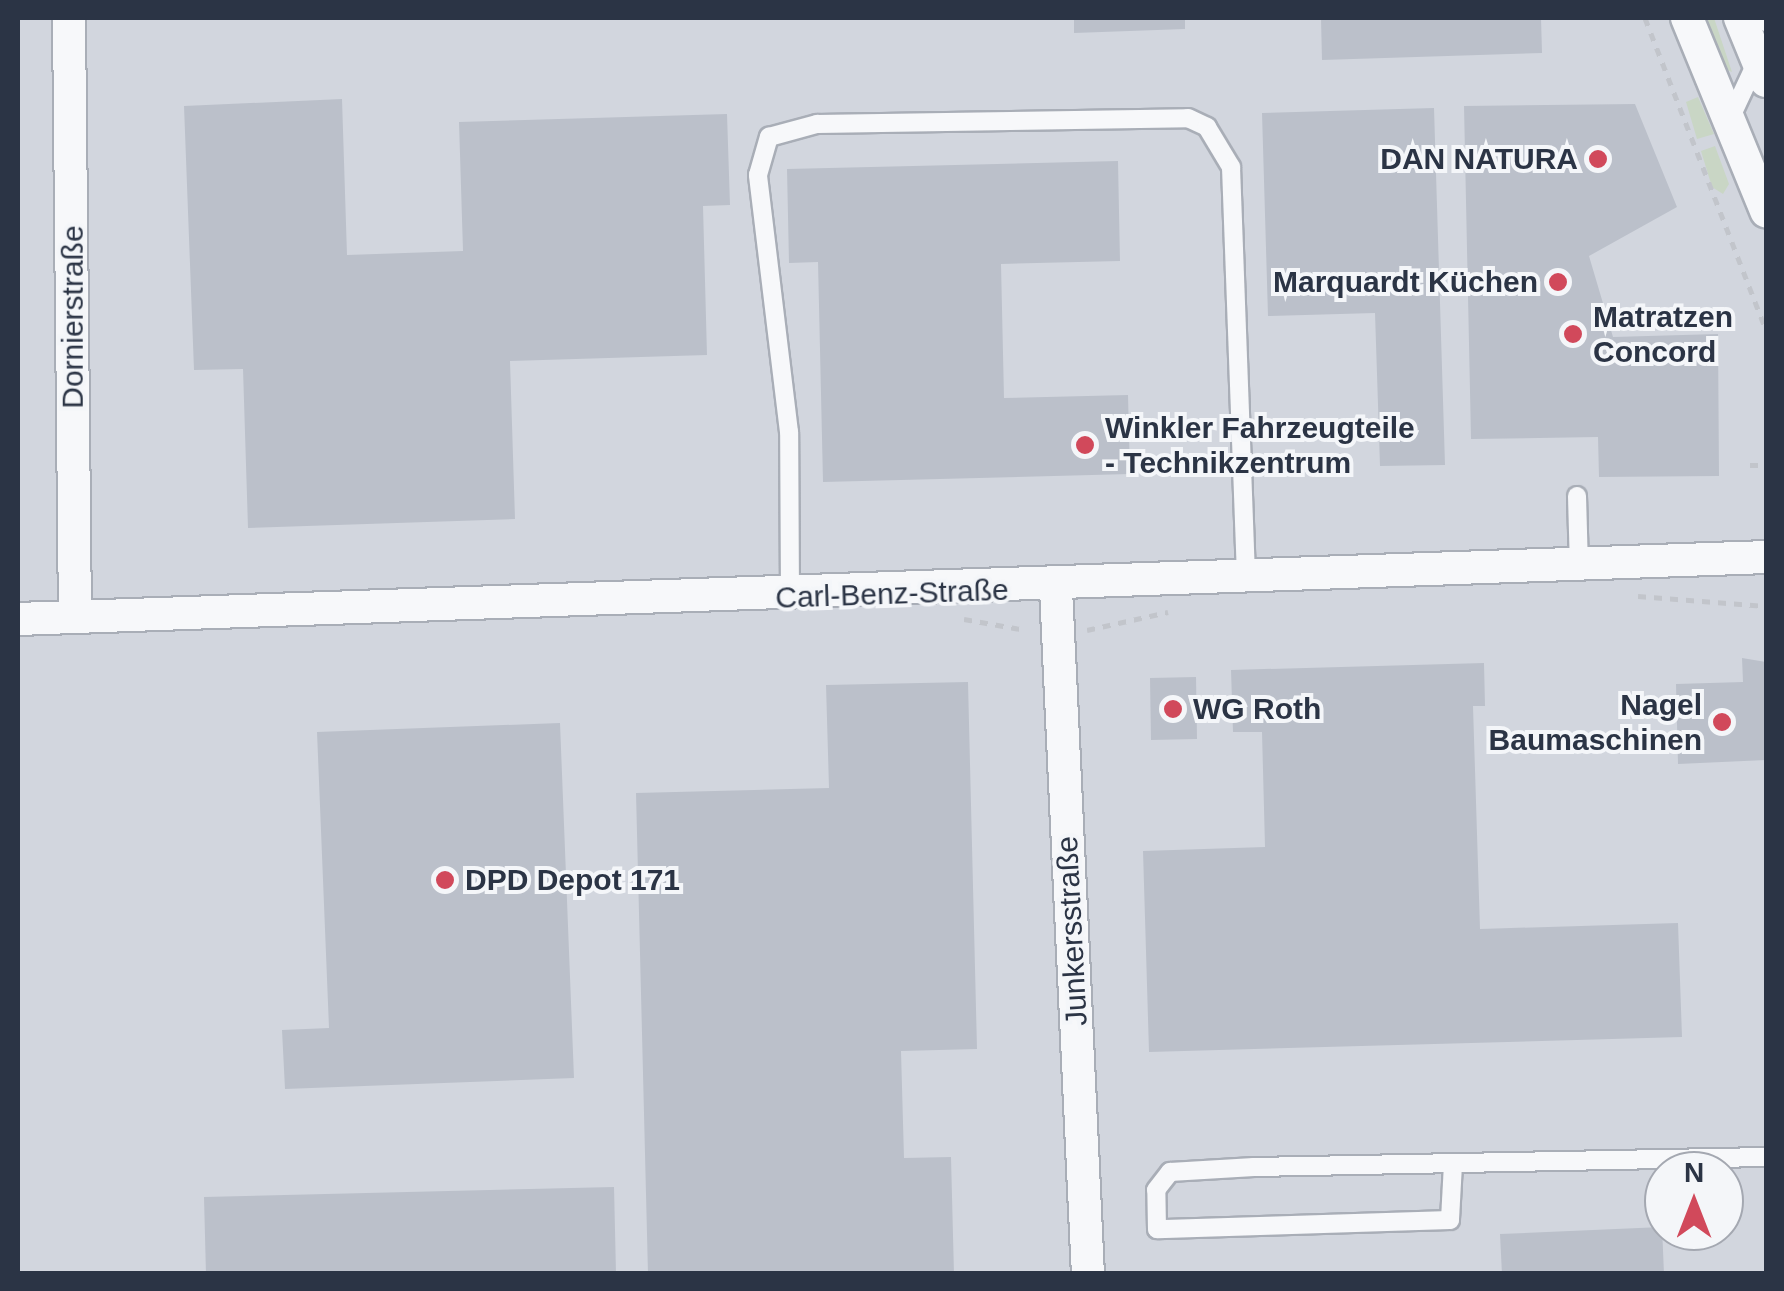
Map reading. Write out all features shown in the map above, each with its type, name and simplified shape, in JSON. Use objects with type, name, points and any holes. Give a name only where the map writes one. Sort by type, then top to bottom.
[{"type":"street","name":"Dornierstraße","points":[[68,18],[74,617]]},
{"type":"street","points":[[1687,18],[1766,210]]},
{"type":"street","points":[[1740,18],[1763,63]]},
{"type":"street","name":"Carl-Benz-Straße","points":[[18,619],[1056,589],[1578,569],[1766,556]]},
{"type":"street","name":"Junkersstraße","points":[[1056,589],[1088,1274]]},
{"type":"lane","points":[[1759,18],[1766,22]]},
{"type":"lane","points":[[1729,122],[1763,63]]},
{"type":"lane","points":[[790,597],[789,432],[758,175],[768,137],[817,124],[1188,118],[1207,127],[1231,167],[1246,582]]},
{"type":"lane","points":[[1577,496],[1578,569]]},
{"type":"lane","points":[[1453,1164],[1450,1220],[1157,1229],[1156,1190],[1170,1172],[1453,1164],[1766,1158]]},
{"type":"path","points":[[1645,18],[1766,330]]},
{"type":"path","points":[[1750,466],[1766,465]]},
{"type":"path","points":[[1616,596],[1766,606]]},
{"type":"path","points":[[950,618],[1058,630],[1116,629],[1179,610]]},
{"type":"shaded area","points":[[18,18],[1766,18],[1766,1273],[18,1273]]},
{"type":"green space","points":[[1703,18],[1714,18],[1732,72],[1725,69]]},
{"type":"green space","points":[[1698,97],[1714,134],[1697,139],[1686,102]]},
{"type":"green space","points":[[1715,146],[1729,184],[1723,194],[1712,187],[1701,151]]},
{"type":"building","points":[[1074,18],[1185,18],[1185,29],[1074,33]]},
{"type":"building","points":[[1321,18],[1541,18],[1542,53],[1322,60]]},
{"type":"building","points":[[342,99],[347,255],[463,251],[459,122],[727,114],[730,205],[703,206],[707,355],[510,361],[515,519],[248,528],[243,369],[194,370],[184,106]]},
{"type":"building","points":[[1635,104],[1677,207],[1589,256],[1613,337],[1718,334],[1719,476],[1599,477],[1598,437],[1471,439],[1464,106]]},
{"type":"building","points":[[1434,108],[1445,465],[1380,466],[1375,313],[1268,316],[1262,113]]},
{"type":"building","points":[[1118,161],[1120,261],[1001,264],[1004,398],[1128,395],[1130,474],[823,482],[818,262],[789,263],[787,169]]},
{"type":"building","name":"Nagel Baumaschinen","points":[[1742,658],[1766,662],[1766,760],[1678,764],[1676,684],[1743,682]]},
{"type":"building","points":[[1484,663],[1485,706],[1473,706],[1480,929],[1678,923],[1682,1037],[1149,1052],[1143,851],[1265,847],[1262,732],[1233,732],[1231,670]]},
{"type":"building","name":"WG Roth","points":[[1196,677],[1197,739],[1151,740],[1150,678]]},
{"type":"building","points":[[968,682],[977,1049],[901,1051],[904,1158],[951,1157],[954,1274],[648,1274],[636,793],[829,788],[826,685]]},
{"type":"building","name":"DPD Depot 171","points":[[560,723],[574,1078],[285,1089],[282,1030],[329,1028],[317,732]]},
{"type":"building","points":[[614,1187],[616,1274],[206,1274],[204,1197]]},
{"type":"building","points":[[1644,1228],[1644,1251],[1663,1251],[1664,1274],[1502,1274],[1500,1234]]},
{"type":"place","name":"DAN NATURA","points":[[1598,159]]},
{"type":"place","name":"Marquardt Küchen","points":[[1558,282]]},
{"type":"place","name":"Matratzen Concord","points":[[1573,334]]},
{"type":"place","name":"Winkler Fahrzeugteile - Technikzentrum","points":[[1085,445]]},
{"type":"place","name":"WG Roth","points":[[1173,709]]},
{"type":"place","name":"Nagel Baumaschinen","points":[[1722,722]]},
{"type":"place","name":"DPD Depot 171","points":[[445,880]]}]
